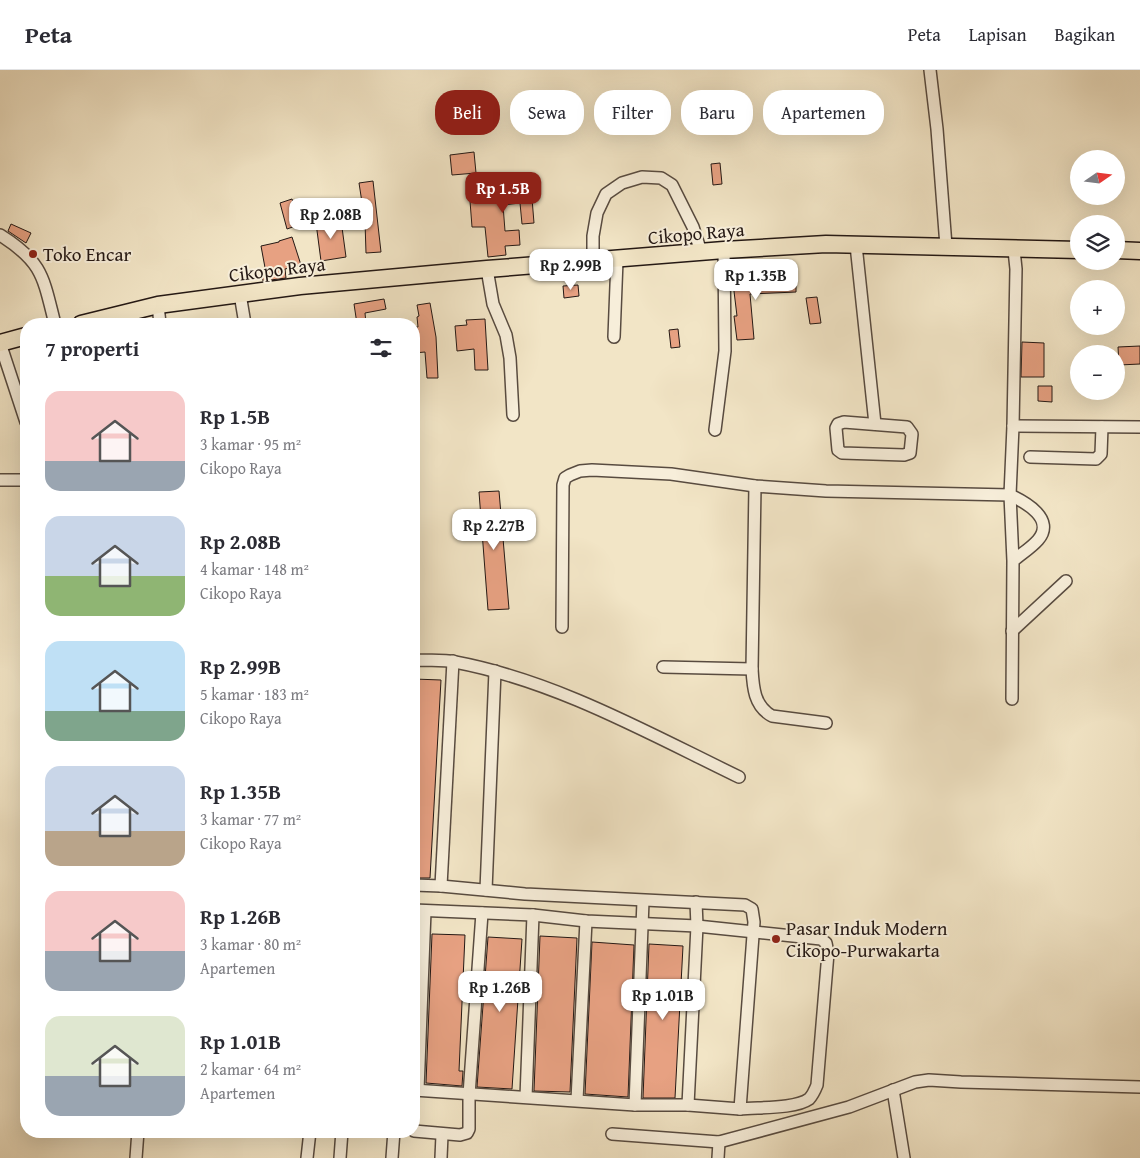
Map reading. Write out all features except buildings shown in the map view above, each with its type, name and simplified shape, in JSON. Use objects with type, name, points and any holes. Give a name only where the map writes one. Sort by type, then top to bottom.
[{"type":"highway","name":"Cikopo Raya","points":[[117,318],[158,305],[300,286],[487,268],[617,260],[724,250],[826,244],[1070,250]]},
{"type":"highway","points":[[1125,250],[1140,251]]},
{"type":"highway","points":[[0,343],[20,338]]},
{"type":"street","points":[[930,70],[937,129],[946,246]]},
{"type":"street","points":[[593,261],[593,236],[597,213],[606,194],[622,183],[642,177],[661,178],[672,185],[692,227],[700,252]]},
{"type":"street","points":[[0,234],[14,244],[36,265],[43,277],[53,318]]},
{"type":"street","points":[[856,245],[875,424]]},
{"type":"street","points":[[715,430],[725,351],[724,250]]},
{"type":"street","points":[[1012,699],[1013,561],[1010,495],[1013,426],[1014,250]]},
{"type":"street","points":[[614,338],[617,260]]},
{"type":"street","points":[[487,268],[493,304],[506,335],[510,358],[513,415]]},
{"type":"street","points":[[240,294],[244,318]]},
{"type":"street","points":[[158,305],[159,318]]},
{"type":"street","points":[[0,343],[20,404]]},
{"type":"street","points":[[844,422],[875,424],[909,428],[912,434],[909,453],[904,455],[845,454],[839,451],[836,428],[838,424],[844,422]]},
{"type":"street","points":[[1013,426],[1140,427]]},
{"type":"street","points":[[1030,457],[1099,457],[1101,454],[1102,427]]},
{"type":"street","points":[[562,627],[563,485],[565,478],[580,471],[671,474],[755,486],[826,491],[1010,495],[1030,506],[1041,519],[1044,527],[1037,541],[1013,561]]},
{"type":"street","points":[[0,480],[20,480]]},
{"type":"street","points":[[755,486],[752,669],[756,698],[765,712],[772,716],[826,723]]},
{"type":"street","points":[[1012,631],[1066,582]]},
{"type":"street","points":[[420,660],[453,661],[526,680],[603,711],[739,777]]},
{"type":"street","points":[[441,886],[453,661]]},
{"type":"street","points":[[663,667],[752,669]]},
{"type":"street","points":[[486,890],[495,671]]},
{"type":"street","points":[[420,885],[750,907],[753,914],[753,931],[740,1109]]},
{"type":"street","points":[[635,1105],[644,901]]},
{"type":"street","points":[[688,1105],[697,926],[696,902]]},
{"type":"street","points":[[420,910],[532,915],[586,921],[697,926],[753,931],[821,939],[826,943],[828,953],[817,1085],[810,1098],[791,1105],[740,1109],[688,1105],[635,1105],[420,1090]]},
{"type":"street","points":[[420,1132],[442,1135],[460,1135],[468,1132],[482,913]]},
{"type":"street","points":[[526,1097],[532,915]]},
{"type":"street","points":[[578,1100],[586,921]]},
{"type":"street","points":[[612,1134],[719,1142],[849,1108],[914,1082],[929,1080],[971,1083],[1140,1087]]},
{"type":"street","points":[[893,1090],[904,1158]]},
{"type":"street","points":[[441,1158],[442,1135]]},
{"type":"street","points":[[136,1158],[137,1138]]},
{"type":"street","points":[[307,1158],[309,1138]]},
{"type":"street","points":[[340,1158],[341,1138]]},
{"type":"street","points":[[392,1158],[393,1138]]},
{"type":"street","points":[[718,1158],[719,1142]]},
{"type":"place","name":"Toko Encar","points":[[33,254]]},
{"type":"place","name":"Pasar Induk Modern Cikopo-Purwakarta","points":[[776,939]]}]
